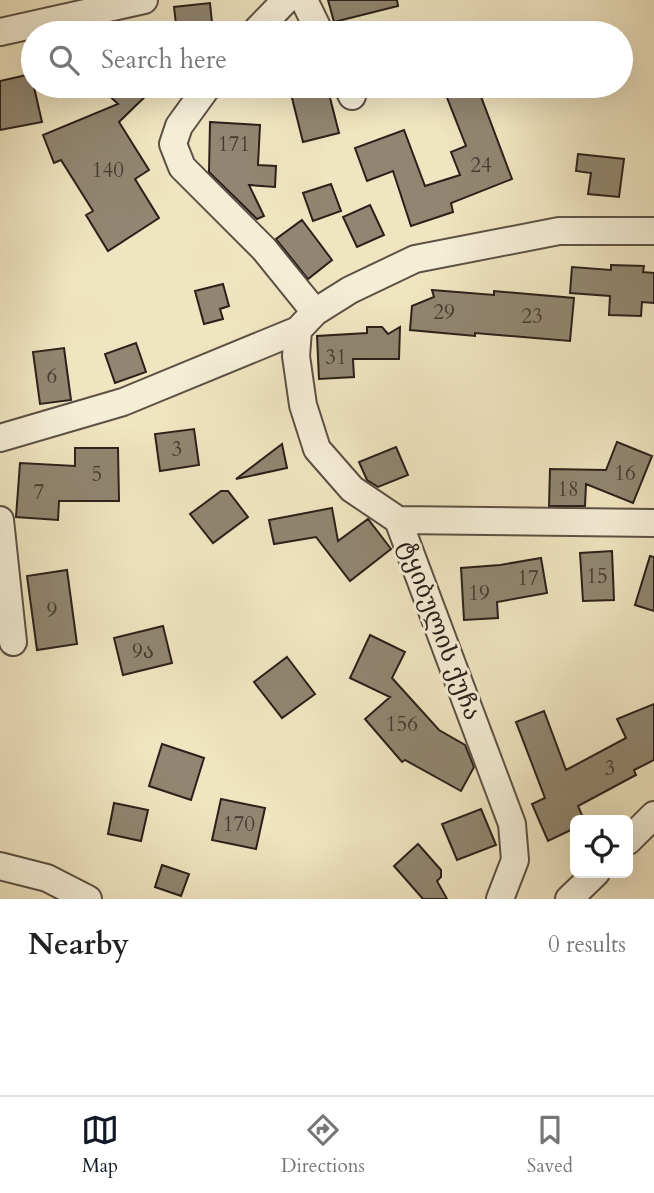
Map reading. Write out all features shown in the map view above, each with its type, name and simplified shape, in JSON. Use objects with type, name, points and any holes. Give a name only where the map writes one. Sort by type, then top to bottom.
[{"type":"street","points":[[50,21],[144,0]]},
{"type":"street","points":[[266,21],[286,0]]},
{"type":"street","points":[[304,0],[314,21]]},
{"type":"street","points":[[0,32],[21,27]]},
{"type":"street","points":[[199,98],[179,125],[173,144],[182,167],[264,248],[307,321]]},
{"type":"street","points":[[0,438],[123,402],[307,321],[350,290],[415,259],[559,230],[654,231]]},
{"type":"street","name":"ტყიბულის ქუჩა","points":[[307,321],[296,356],[303,405],[317,449],[352,489],[398,520],[512,824],[515,860],[500,899]]},
{"type":"street","points":[[0,520],[13,642]]},
{"type":"street","points":[[398,520],[654,523]]},
{"type":"street","points":[[633,836],[654,815]]},
{"type":"street","points":[[0,866],[47,878],[88,899]]},
{"type":"street","points":[[569,899],[591,878]]},
{"type":"building","points":[[328,0],[397,0],[398,6],[334,21]]},
{"type":"building","points":[[210,3],[212,21],[176,21],[174,7]]},
{"type":"building","points":[[21,76],[21,98],[36,98],[42,122],[0,130],[0,81]]},
{"type":"building","points":[[112,98],[144,98],[119,122],[149,170],[135,179],[159,218],[108,251],[86,215],[93,211],[61,160],[54,163],[43,135],[118,104]]},
{"type":"building","points":[[292,98],[330,98],[339,133],[303,142]]},
{"type":"building","points":[[447,98],[482,98],[512,179],[451,203],[453,212],[411,226],[393,171],[367,181],[355,148],[404,130],[425,186],[460,175],[451,152],[466,146]]},
{"type":"building","points":[[210,122],[260,125],[258,165],[276,166],[275,187],[249,185],[264,216],[257,219],[209,172]]},
{"type":"building","points":[[578,154],[624,159],[619,197],[588,194],[591,173],[576,171]]},
{"type":"building","points":[[331,184],[341,211],[313,221],[303,193]]},
{"type":"building","points":[[370,205],[384,235],[357,247],[343,217]]},
{"type":"building","points":[[302,220],[332,260],[308,279],[276,239]]},
{"type":"building","points":[[611,265],[644,266],[643,272],[654,273],[654,303],[642,302],[641,316],[609,315],[610,296],[570,293],[572,267],[611,270]]},
{"type":"building","points":[[223,284],[229,306],[220,309],[223,319],[204,324],[195,291]]},
{"type":"building","points":[[432,290],[494,295],[494,291],[574,298],[570,341],[410,330],[412,306],[434,297]]},
{"type":"building","points":[[367,327],[382,327],[388,334],[400,327],[399,359],[353,359],[354,377],[319,379],[317,336],[367,333]]},
{"type":"building","points":[[136,343],[146,372],[115,383],[105,354]]},
{"type":"building","points":[[64,348],[71,400],[40,404],[33,352]]},
{"type":"building","points":[[194,429],[199,465],[160,471],[155,434]]},
{"type":"building","points":[[617,442],[652,456],[633,503],[586,484],[585,506],[549,506],[550,469],[606,470]]},
{"type":"building","points":[[282,444],[287,468],[236,479]]},
{"type":"building","points":[[396,447],[408,475],[378,487],[367,480],[359,462]]},
{"type":"building","points":[[75,448],[118,448],[119,501],[59,501],[58,520],[16,517],[20,463],[75,466]]},
{"type":"building","points":[[221,491],[228,491],[248,517],[213,543],[190,514]]},
{"type":"building","points":[[332,508],[338,541],[368,519],[391,549],[350,581],[316,537],[274,544],[269,520]]},
{"type":"building","points":[[612,551],[614,600],[583,601],[580,553]]},
{"type":"building","points":[[650,556],[654,557],[654,611],[635,605]]},
{"type":"building","points":[[541,558],[547,593],[497,602],[498,618],[464,620],[461,568]]},
{"type":"building","points":[[67,570],[77,644],[37,650],[27,576]]},
{"type":"building","points":[[163,626],[172,663],[123,675],[114,638]]},
{"type":"building","points":[[370,635],[405,652],[392,678],[439,730],[465,745],[474,767],[461,791],[405,760],[402,762],[365,719],[390,697],[350,678]]},
{"type":"building","points":[[287,657],[315,694],[282,718],[254,682]]},
{"type":"building","points":[[654,704],[654,760],[634,770],[636,775],[578,806],[582,815],[570,815],[570,830],[548,841],[532,804],[545,798],[516,722],[544,711],[566,770],[626,738],[617,719]]},
{"type":"building","points":[[162,744],[204,758],[191,800],[149,786]]},
{"type":"building","points":[[221,799],[265,808],[256,849],[212,840]]},
{"type":"building","points":[[114,803],[148,810],[141,841],[108,834]]},
{"type":"building","points":[[481,809],[496,845],[457,860],[442,824]]},
{"type":"building","points":[[418,844],[441,870],[441,877],[437,881],[447,899],[423,899],[394,866]]},
{"type":"building","points":[[162,865],[189,874],[181,896],[155,887]]}]
